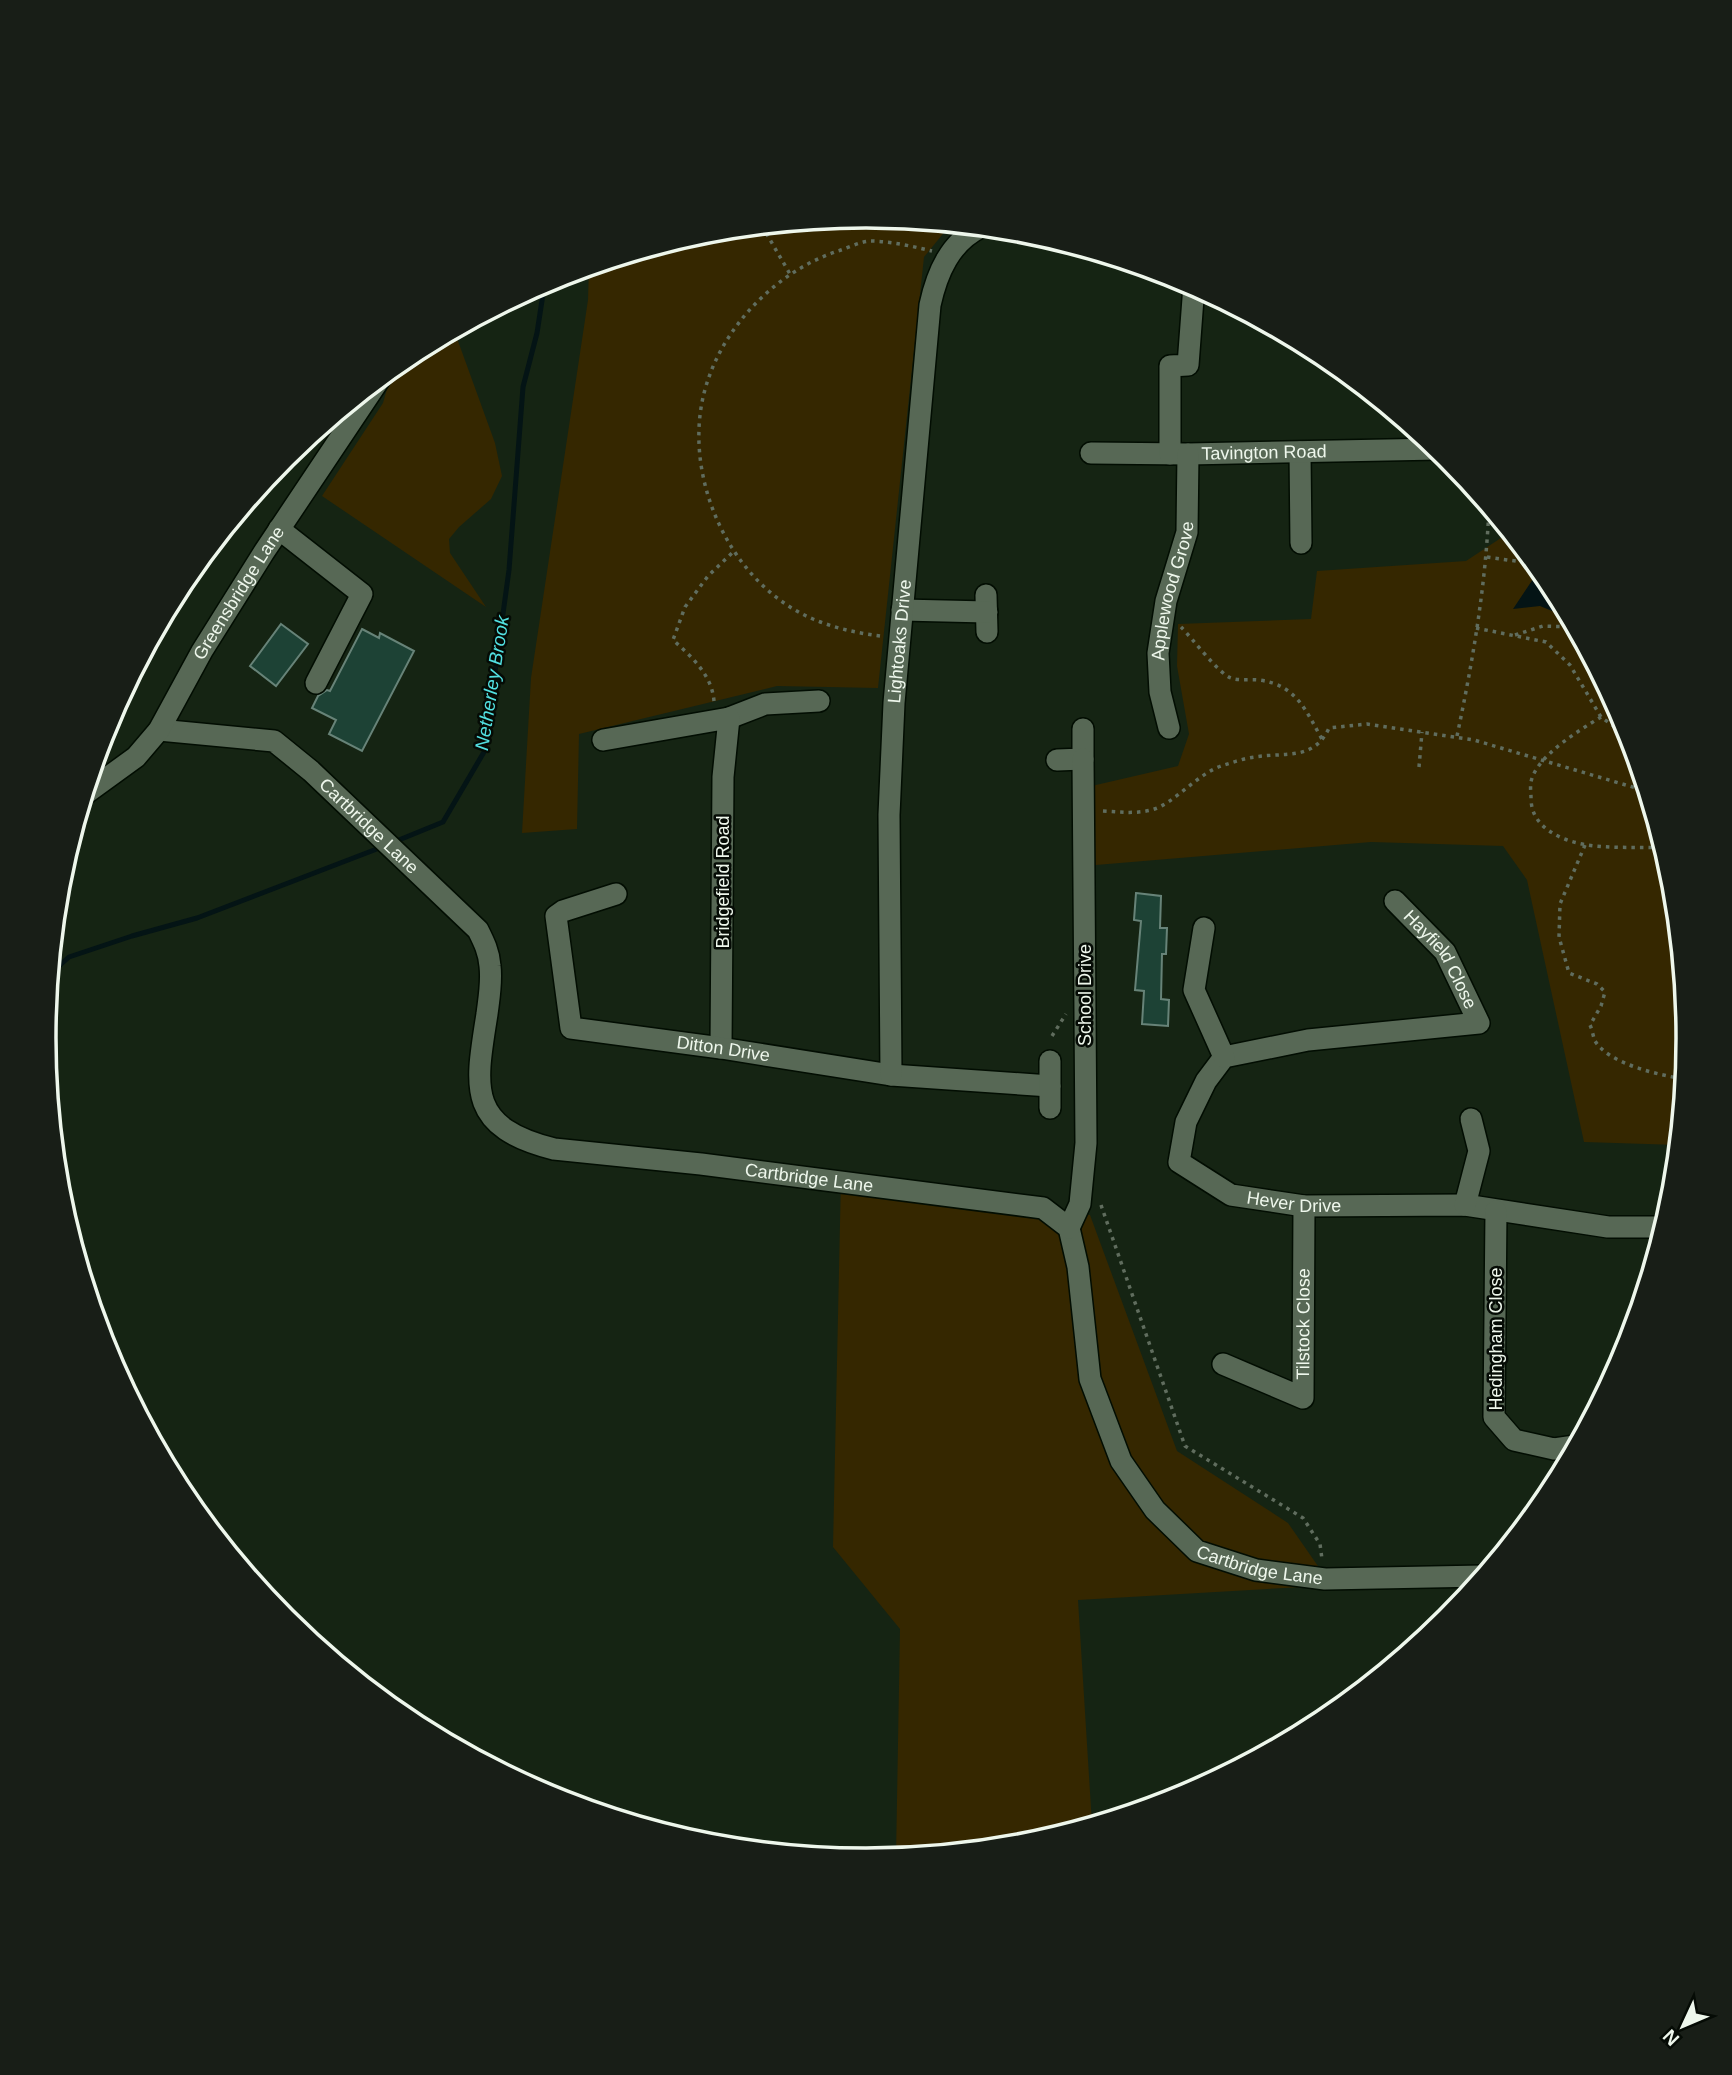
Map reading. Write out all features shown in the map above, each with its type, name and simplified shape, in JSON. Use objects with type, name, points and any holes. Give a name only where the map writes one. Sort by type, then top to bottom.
[{"type":"street","name":"Lightoaks Drive","points":[[891,1075],[889,815],[902,610],[930,305],[935,282],[948,256],[968,234]]},
{"type":"street","name":"Applewood Grove","points":[[1169,728],[1160,692],[1158,653],[1165,609],[1187,532],[1170,366],[1188,365],[1193,297]]},
{"type":"street","name":"Greensbridge Lane","points":[[96,786],[136,757],[159,730],[202,651],[364,403]]},
{"type":"street","name":"Tavington Road","points":[[1091,453],[1422,449]]},
{"type":"street","points":[[1300,452],[1301,543]]},
{"type":"street","points":[[279,529],[362,594],[316,683]]},
{"type":"street","points":[[902,610],[987,613]]},
{"type":"street","points":[[603,740],[722,719],[765,704],[819,701]]},
{"type":"street","name":"Bridgefield Road","points":[[721,1048],[724,889],[722,719]]},
{"type":"street","name":"School Drive","points":[[1069,1228],[1080,1204],[1086,1143],[1083,729]]},
{"type":"street","name":"Cartbridge Lane","points":[[159,730],[274,740],[311,771],[478,930],[487,948],[491,968],[479,1069],[481,1101],[493,1120],[516,1136],[554,1149],[701,1164],[1043,1208],[1069,1228],[1078,1267],[1090,1379],[1121,1461],[1155,1510],[1197,1551],[1256,1570],[1325,1579],[1471,1576]]},
{"type":"street","points":[[1057,760],[1083,759]]},
{"type":"street","name":"Ditton Drive","points":[[616,894],[563,911],[556,916],[571,1028],[891,1075],[1050,1086]]},
{"type":"street","name":"Hayfield Close","points":[[1224,1057],[1308,1040],[1479,1023],[1445,952],[1395,901]]},
{"type":"street","points":[[1204,928],[1194,990],[1224,1057]]},
{"type":"street","name":"Hever Drive","points":[[1224,1057],[1206,1081],[1186,1122],[1179,1162],[1231,1195],[1304,1206],[1465,1205],[1608,1227],[1653,1227]]},
{"type":"street","points":[[1050,1061],[1050,1108]]},
{"type":"street","points":[[1465,1205],[1479,1151],[1471,1119]]},
{"type":"street","name":"Tilstock Close","points":[[1223,1364],[1303,1398],[1304,1206]]},
{"type":"street","name":"Hedingham Close","points":[[1496,1211],[1494,1417],[1514,1440],[1554,1449],[1564,1448]]},
{"type":"path","points":[[766,233],[790,274]]},
{"type":"path","points":[[900,639],[854,632],[811,619],[772,593],[733,552],[709,505],[700,457],[701,408],[713,367],[732,331],[790,274],[828,254],[866,241],[903,244],[948,256]]},
{"type":"path","points":[[1457,737],[1487,557],[1488,519]]},
{"type":"path","points":[[722,719],[713,691],[697,662],[673,640],[685,607],[708,576],[733,552]]},
{"type":"path","points":[[1487,557],[1522,562]]},
{"type":"path","points":[[1165,609],[1222,674],[1233,679],[1258,680],[1281,685],[1301,701],[1323,741]]},
{"type":"path","points":[[1513,636],[1543,626],[1564,627]]},
{"type":"path","points":[[1476,628],[1546,642],[1570,665],[1601,717],[1613,725]]},
{"type":"path","points":[[1601,717],[1576,732],[1544,760],[1531,781],[1531,808],[1541,827],[1562,838],[1585,845],[1653,848]]},
{"type":"path","points":[[1083,810],[1137,813],[1155,809],[1220,766],[1255,757],[1311,750],[1323,741],[1329,728],[1367,724],[1474,740],[1637,789]]},
{"type":"path","points":[[1419,767],[1422,732]]},
{"type":"path","points":[[1585,845],[1560,904],[1559,937],[1569,972],[1597,984],[1605,992],[1601,1006],[1590,1025],[1595,1041],[1609,1055],[1634,1067],[1675,1077]]},
{"type":"path","points":[[1099,1200],[1185,1446],[1303,1518],[1320,1545]]},
{"type":"shaded area","points":[[813,229],[945,231],[924,257],[878,688],[777,686],[579,734],[577,829],[522,833],[531,678],[588,300],[589,277],[656,255],[708,243]]},
{"type":"shaded area","points":[[457,338],[495,443],[502,476],[491,499],[449,539],[450,553],[486,607],[322,496],[383,403],[388,384]]},
{"type":"shaded area","points":[[1503,537],[1509,544],[1539,587],[1592,679],[1633,777],[1660,879],[1669,932],[1676,1038],[1669,1145],[1584,1142],[1527,880],[1503,846],[1371,842],[1084,866],[1083,788],[1178,766],[1189,734],[1177,666],[1178,624],[1311,619],[1317,571],[1466,561]]},
{"type":"shaded area","points":[[1533,579],[1554,612],[1540,606],[1513,609]]},
{"type":"shaded area","points":[[841,1177],[1090,1215],[1177,1451],[1288,1523],[1320,1569],[1302,1587],[1078,1600],[1091,1815],[1024,1832],[972,1841],[896,1847],[900,1629],[833,1547]]},
{"type":"building","points":[[281,624],[308,644],[276,686],[250,666]]},
{"type":"building","points":[[362,629],[379,638],[380,633],[414,651],[362,751],[329,734],[336,720],[312,708],[318,696],[330,691]]},
{"type":"building","points":[[1136,893],[1161,896],[1160,928],[1167,928],[1166,954],[1162,954],[1161,999],[1169,1000],[1168,1026],[1142,1024],[1144,991],[1135,990],[1141,921],[1134,920]]},
{"type":"waterway","name":"Netherley Brook","points":[[394,842],[443,822],[484,752],[509,570],[523,387],[537,333],[543,295]]},
{"type":"waterway","name":"Netherley Brook","points":[[60,965],[69,957],[197,918],[382,847]]}]
